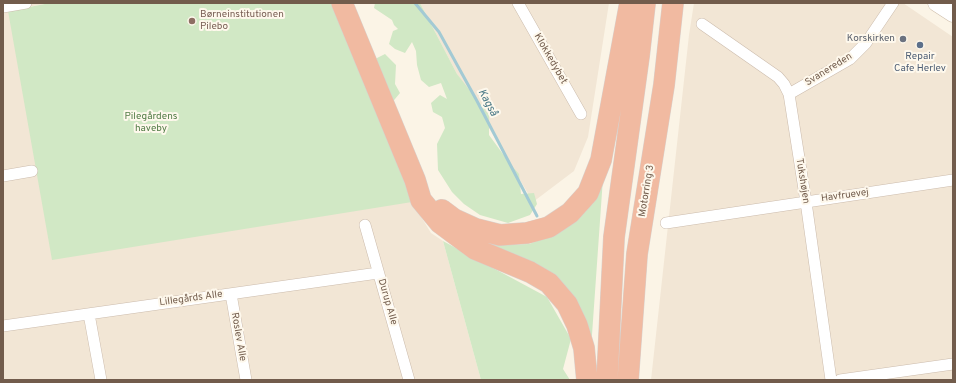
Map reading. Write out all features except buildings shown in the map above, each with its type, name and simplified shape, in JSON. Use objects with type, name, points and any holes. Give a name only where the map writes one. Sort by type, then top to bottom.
[{"type":"highway","points":[[342,3],[415,180],[421,200],[440,223],[475,249],[530,272],[548,283],[553,288],[567,304],[577,325],[584,348],[587,380]]},
{"type":"highway","points":[[415,180],[434,203],[454,219],[476,230],[500,235],[527,233],[548,227],[570,213],[588,193],[601,160],[630,3]]},
{"type":"highway","points":[[607,380],[614,237],[645,3]]},
{"type":"highway","name":"Motorring 3","points":[[628,380],[637,254],[664,85],[673,3]]},
{"type":"highway","points":[[664,85],[680,3]]},
{"type":"main road","points":[[936,3],[953,14]]},
{"type":"street","points":[[3,7],[26,3]]},
{"type":"street","name":"Klokkedybet","points":[[518,3],[581,114]]},
{"type":"street","name":"Svanereden","points":[[789,94],[850,59],[866,43],[893,3]]},
{"type":"street","name":"Tukshøjen","points":[[702,24],[778,77],[784,84],[789,94],[831,380]]},
{"type":"street","points":[[3,176],[32,171]]},
{"type":"street","name":"Havfruevej","points":[[666,222],[953,180]]},
{"type":"street","name":"Durup Alle","points":[[365,224],[409,380]]},
{"type":"street","name":"Lillegårds Alle","points":[[3,326],[378,273]]},
{"type":"street","name":"Roslev Alle","points":[[231,294],[246,380]]},
{"type":"street","points":[[89,314],[101,380]]},
{"type":"street","points":[[840,380],[953,364]]},
{"type":"shaded area","points":[[3,3],[50,3],[9,10],[412,202],[431,233],[443,241],[481,380],[3,380]]},
{"type":"shaded area","points":[[420,3],[609,3],[588,137],[574,171],[533,202],[457,74]]},
{"type":"shaded area","points":[[694,3],[903,3],[953,37],[953,380],[651,380],[689,35]]},
{"type":"green space","name":"Pilegårdens haveby","points":[[50,3],[336,3],[367,79],[412,202],[52,260],[8,11]]},
{"type":"green space","points":[[375,3],[420,3],[457,74],[489,115],[489,135],[519,174],[521,194],[534,193],[537,204],[530,215],[508,223],[480,215],[464,204],[452,192],[438,170],[437,144],[445,128],[442,117],[433,112],[431,103],[440,95],[447,99],[441,83],[429,87],[421,80],[417,65],[416,51],[412,42],[405,53],[395,49],[389,44],[393,31],[398,29],[392,20],[374,8]]},
{"type":"green space","points":[[385,54],[396,65],[395,84],[400,93],[390,105],[373,60]]},
{"type":"green space","points":[[603,178],[591,349],[581,318],[480,240],[495,245],[529,244],[562,231]]},
{"type":"green space","points":[[443,241],[547,297],[571,339],[563,369],[570,380],[481,380]]},
{"type":"waterway","name":"Kagså","points":[[415,3],[439,32],[537,216]]},
{"type":"place","name":"Børneinstitutionen Pilebo","points":[[192,21]]},
{"type":"place","name":"Korskirken","points":[[903,39]]},
{"type":"place","name":"Repair Cafe Herlev","points":[[920,45]]}]
